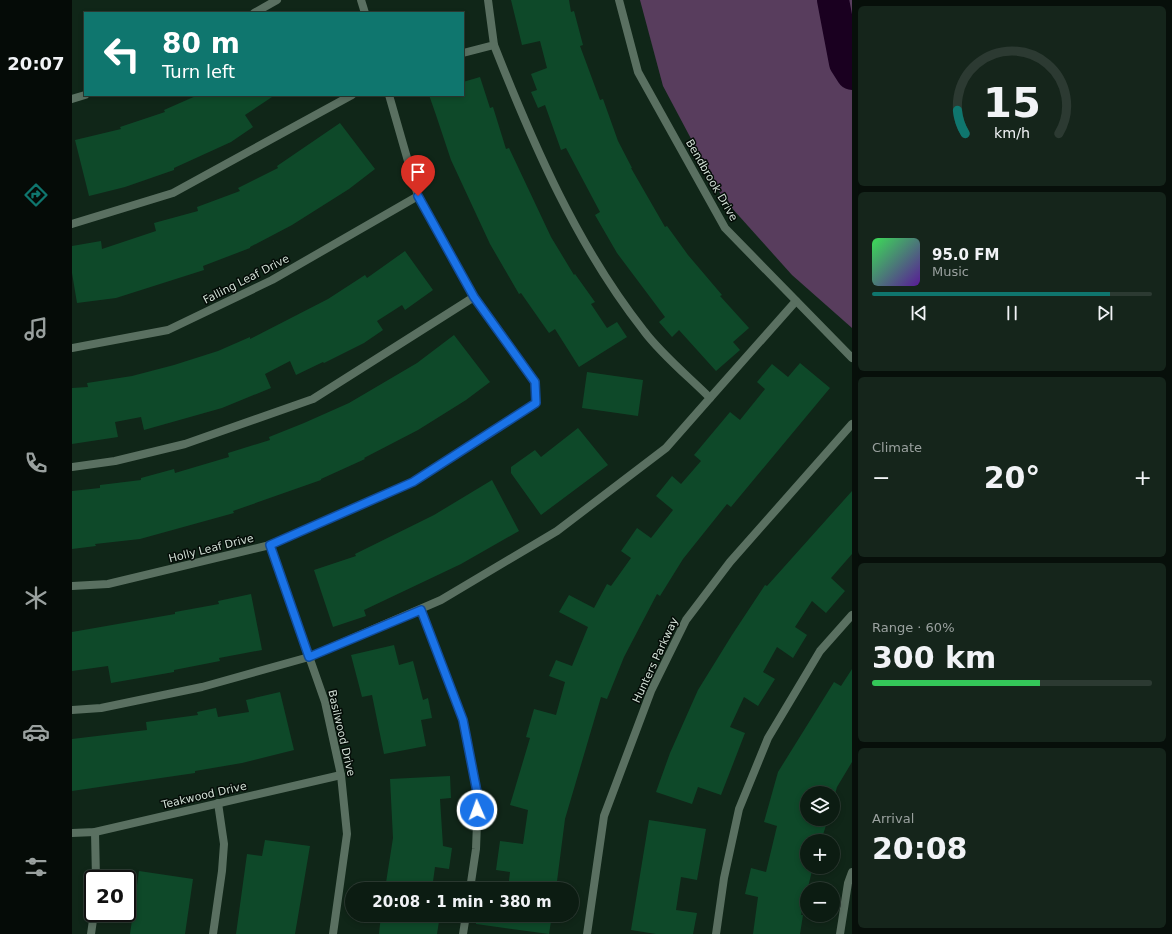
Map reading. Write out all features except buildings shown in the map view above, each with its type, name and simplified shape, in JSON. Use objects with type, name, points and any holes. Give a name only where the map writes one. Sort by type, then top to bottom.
[{"type":"street","points":[[256,12],[278,0]]},
{"type":"street","points":[[361,0],[365,12]]},
{"type":"street","points":[[488,0],[494,45],[526,124],[588,250],[644,332],[710,398]]},
{"type":"street","name":"Bendbrook Drive","points":[[619,0],[638,72],[725,228],[852,358]]},
{"type":"street","points":[[464,53],[494,45]]},
{"type":"street","points":[[72,99],[84,95]]},
{"type":"street","points":[[72,224],[174,194],[350,96]]},
{"type":"street","points":[[72,467],[115,461],[185,444],[313,399],[474,297],[418,196],[389,96]]},
{"type":"street","name":"Falling Leaf Drive","points":[[72,348],[168,330],[272,280],[418,196]]},
{"type":"street","name":"Holly Leaf Drive","points":[[72,586],[108,584],[270,545],[413,482],[536,403],[535,382],[474,297]]},
{"type":"street","points":[[72,710],[101,708],[202,686],[309,657],[442,600],[557,531],[666,448],[796,301]]},
{"type":"street","name":"Hunters Parkway","points":[[587,934],[604,816],[651,691],[686,620],[730,562],[852,424]]},
{"type":"street","name":"Basilwood Drive","points":[[270,545],[325,702],[341,775],[347,834],[333,934]]},
{"type":"street","points":[[421,610],[463,720],[478,797],[476,850],[471,882]]},
{"type":"street","points":[[716,934],[724,878],[738,809],[768,738],[820,651],[852,615]]},
{"type":"street","name":"Teakwood Drive","points":[[72,833],[96,832],[341,775]]},
{"type":"street","points":[[212,934],[222,871],[224,844],[218,804]]},
{"type":"street","points":[[96,832],[96,870]]},
{"type":"street","points":[[840,934],[848,883],[852,872]]},
{"type":"street","points":[[91,934],[93,922]]},
{"type":"street","points":[[463,934],[465,922]]},
{"type":"shaded area","points":[[640,0],[852,0],[852,328],[792,275],[722,197],[663,86]]},
{"type":"waterway","points":[[833,0],[845,63],[852,74]]},
{"type":"route","points":[[418,196],[474,297],[535,382],[536,403],[413,482],[270,545],[309,657],[421,610],[463,720],[478,797],[477,810]]}]
